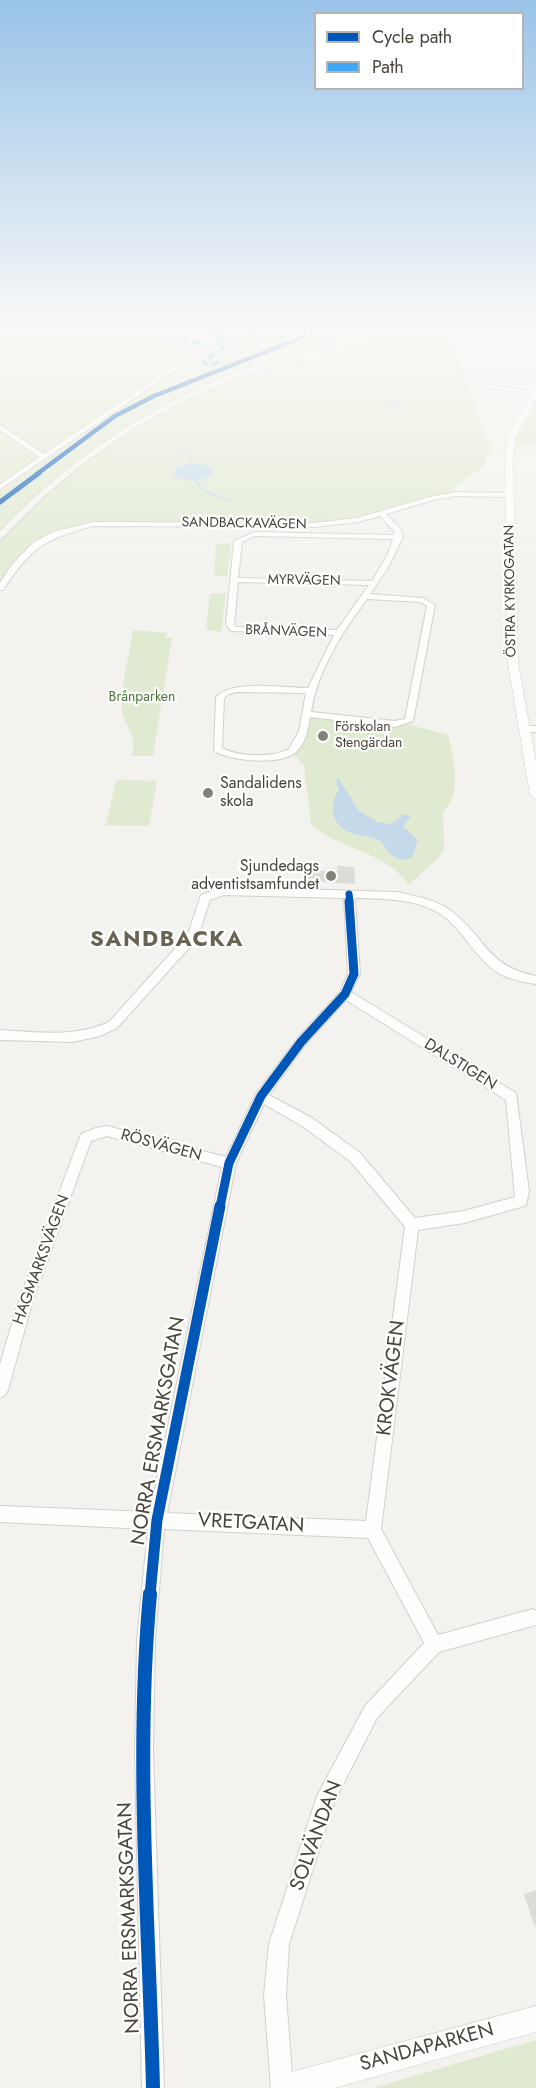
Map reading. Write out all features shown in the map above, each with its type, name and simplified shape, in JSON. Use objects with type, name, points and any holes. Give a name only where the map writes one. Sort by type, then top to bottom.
[{"type":"main road","points":[[0,537],[42,492],[76,464],[108,441],[139,423]]},
{"type":"street","points":[[0,487],[92,423]]},
{"type":"street","name":"ÖSTRA KYRKOGATAN","points":[[519,423],[511,439],[509,495],[513,663],[536,795]]},
{"type":"street","points":[[0,427],[43,456]]},
{"type":"street","name":"SANDBACKAVÄGEN","points":[[0,588],[16,565],[37,544],[57,534],[93,524],[314,525],[381,514],[432,498],[456,494],[509,495]]},
{"type":"street","points":[[310,691],[237,689],[226,692],[220,697],[215,744],[221,752],[229,755],[265,757],[291,752],[307,714],[310,691],[339,633],[395,549],[399,537],[396,527],[381,514]]},
{"type":"street","name":"BRÅNVÄGEN","points":[[339,633],[234,630],[230,624],[238,541],[246,535],[399,537]]},
{"type":"street","name":"MYRVÄGEN","points":[[234,580],[374,582]]},
{"type":"street","points":[[307,714],[395,724],[409,721],[431,605],[423,600],[364,596]]},
{"type":"street","points":[[524,729],[536,729]]},
{"type":"street","points":[[0,1035],[83,1038],[98,1034],[113,1025],[193,936],[205,898],[223,891],[397,896],[427,903],[454,919],[494,965],[510,974],[536,980]]},
{"type":"street","name":"NORRA ERSMARKSGATAN","points":[[153,2088],[144,1751],[146,1640],[157,1520],[229,1163],[261,1096],[301,1042],[345,994],[354,974],[349,894]]},
{"type":"street","name":"DALSTIGEN","points":[[345,994],[512,1097],[522,1191],[521,1201],[464,1217],[412,1225]]},
{"type":"street","points":[[261,1096],[307,1122],[355,1157],[412,1225]]},
{"type":"street","name":"RÖSVÄGEN","points":[[93,1134],[107,1131],[229,1163]]},
{"type":"street","name":"HAGMARKSVÄGEN","points":[[0,1390],[25,1303],[87,1138],[93,1134]]},
{"type":"street","name":"KROKVÄGEN","points":[[373,1530],[412,1225]]},
{"type":"street","name":"VRETGATAN","points":[[0,1514],[373,1530]]},
{"type":"street","points":[[373,1530],[434,1645],[533,1618]]},
{"type":"street","name":"SOLVÄNDAN","points":[[283,2088],[275,1995],[279,1944],[327,1796],[371,1712],[434,1645]]},
{"type":"street","name":"SANDAPARKEN","points":[[283,2088],[536,2019]]},
{"type":"green space","points":[[0,423],[482,423],[491,448],[482,468],[453,488],[456,494],[334,524],[93,524],[37,544],[0,588]]},
{"type":"green space","points":[[521,423],[536,423],[536,446],[510,447]]},
{"type":"green space","points":[[231,543],[227,577],[214,576],[216,544]]},
{"type":"green space","points":[[226,593],[221,632],[206,629],[210,594]]},
{"type":"green space","name":"Brånparken","points":[[133,630],[167,633],[165,638],[172,638],[153,756],[131,756],[134,745],[123,715],[123,685]]},
{"type":"green space","points":[[307,714],[403,723],[448,735],[454,765],[455,786],[449,805],[443,811],[444,848],[440,856],[409,885],[388,864],[336,840],[311,824],[304,765],[291,752]]},
{"type":"green space","points":[[116,780],[157,781],[149,826],[106,825]]},
{"type":"green space","points":[[536,2040],[536,2088],[373,2088]]},
{"type":"water","points":[[192,463],[208,466],[213,473],[205,479],[195,481],[175,477],[173,473],[177,467]]},
{"type":"water","points":[[338,778],[359,811],[378,822],[391,824],[404,814],[411,816],[403,827],[418,840],[412,857],[396,858],[379,840],[351,833],[339,825],[333,814],[333,802],[339,790],[336,779]]},
{"type":"building","name":"Sjundedags adventistsamfundet","points":[[337,866],[354,867],[355,884],[308,881],[308,871],[338,871]]},
{"type":"building","points":[[536,1890],[536,1925],[534,1925],[524,1894]]},
{"type":"waterway","points":[[174,443],[191,458],[192,463]]},
{"type":"waterway","points":[[195,480],[204,491],[230,501]]},
{"type":"cycle path","points":[[0,502],[105,423]]},
{"type":"cycle path","points":[[153,2088],[144,1751],[146,1640],[157,1520],[229,1163],[261,1096],[301,1042],[345,994],[354,974],[349,894]]},
{"type":"place","name":"Förskolan Stengärdan","points":[[323,736]]},
{"type":"place","name":"Sandalidens skola","points":[[208,793]]},
{"type":"place","name":"Sjundedags adventistsamfundet","points":[[331,876]]},
{"type":"district","name":"SANDBACKA","points":[[167,941]]}]
